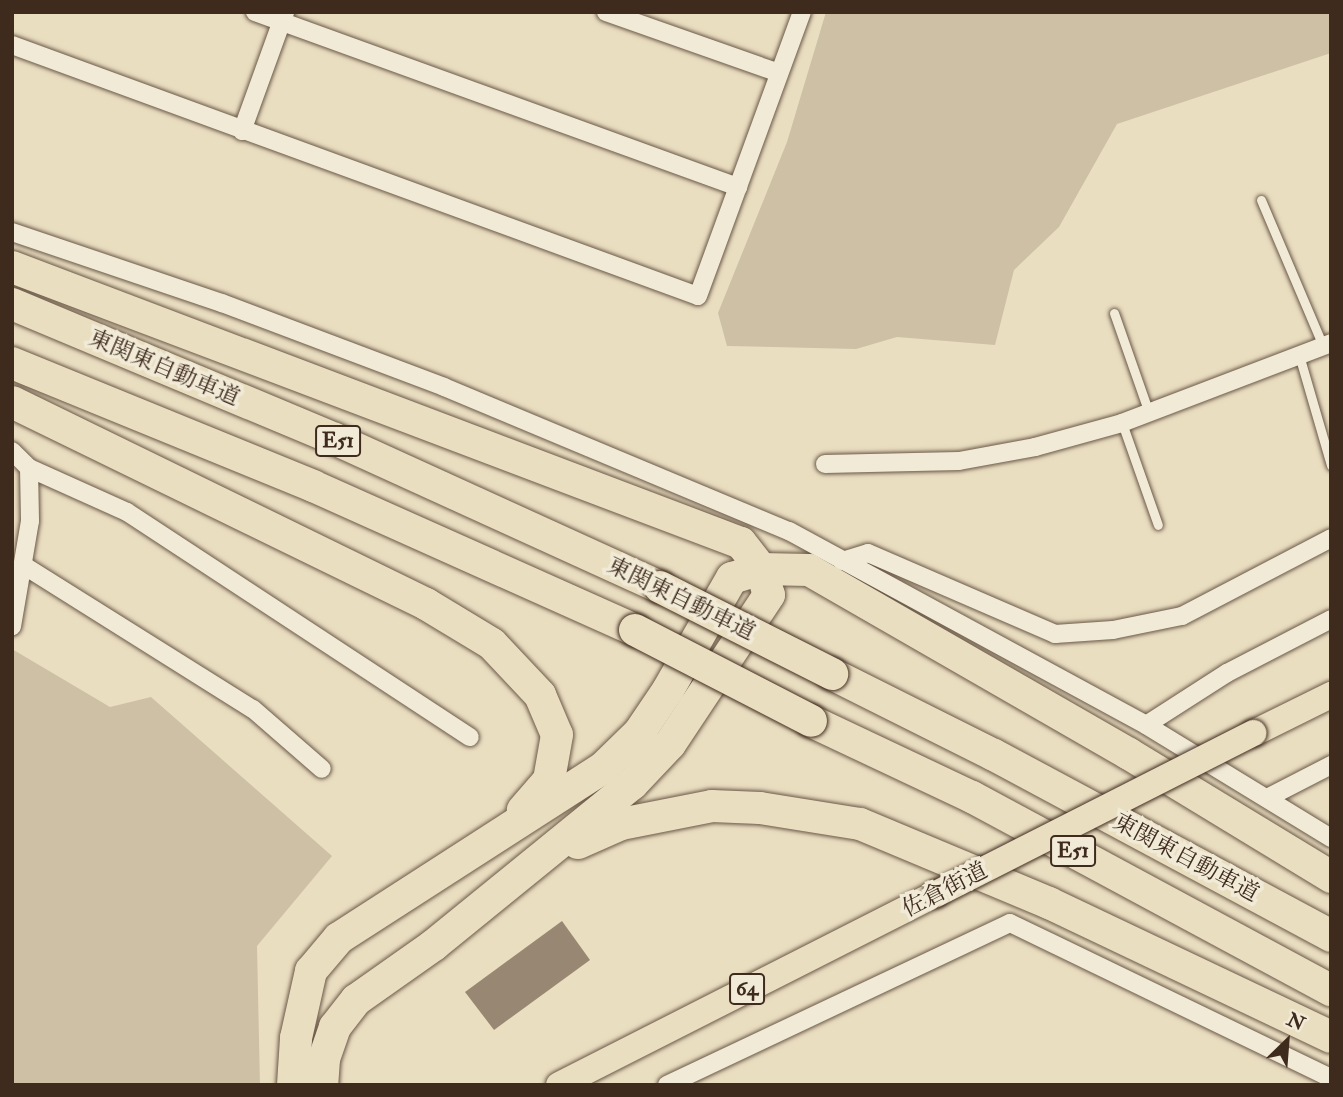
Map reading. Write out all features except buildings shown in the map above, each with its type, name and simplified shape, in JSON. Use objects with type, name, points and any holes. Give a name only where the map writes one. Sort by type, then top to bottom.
[{"type":"highway","points":[[12,267],[741,543],[761,569],[769,595],[670,744],[632,784],[538,861],[434,945],[356,1000],[335,1027],[324,1059],[322,1085]]},
{"type":"highway","name":"東関東自動車道","points":[[12,304],[335,439],[660,587],[1006,762],[1331,936]]},
{"type":"highway","name":"東関東自動車道","points":[[12,363],[313,486],[635,630],[811,721],[972,797],[1331,990]]},
{"type":"highway","points":[[12,402],[426,604],[492,644],[540,695],[557,735],[549,780],[504,832]]},
{"type":"highway","points":[[293,1085],[296,1038],[311,971],[339,939],[604,768],[639,733],[732,578],[761,569],[809,570],[1129,754],[1331,877]]},
{"type":"highway","points":[[538,861],[621,824],[712,806],[774,809],[860,824],[1049,903],[1331,1037]]},
{"type":"main road","name":"佐倉街道","points":[[559,1085],[1331,695]]},
{"type":"street","points":[[256,12],[284,17],[738,187]]},
{"type":"street","points":[[606,12],[779,73]]},
{"type":"street","points":[[12,46],[698,296],[802,12]]},
{"type":"street","points":[[242,131],[284,17]]},
{"type":"street","points":[[12,232],[222,303],[444,387],[789,531],[1146,725],[1269,797],[1331,838]]},
{"type":"street","points":[[825,464],[959,461],[1035,447],[1122,423],[1327,344]]},
{"type":"street","points":[[12,451],[29,468],[127,512],[470,737]]},
{"type":"street","points":[[12,626],[30,521],[29,468]]},
{"type":"street","points":[[842,561],[868,554],[1055,634],[1113,630],[1182,615],[1331,538]]},
{"type":"street","points":[[23,565],[253,709],[322,769]]},
{"type":"street","points":[[1146,725],[1227,673],[1331,619]]},
{"type":"street","points":[[1269,797],[1331,765]]},
{"type":"street","points":[[667,1085],[1010,923],[1331,1078]]},
{"type":"lane","points":[[1261,200],[1327,344]]},
{"type":"lane","points":[[1114,313],[1149,413]]},
{"type":"lane","points":[[1299,355],[1331,465]]},
{"type":"lane","points":[[1122,423],[1158,525]]},
{"type":"shaded area","points":[[826,12],[1331,12],[1331,53],[1117,124],[1059,227],[1014,270],[995,345],[897,337],[856,349],[727,346],[718,313],[787,142]]},
{"type":"shaded area","points":[[12,649],[110,707],[151,697],[332,856],[257,946],[260,1085],[12,1085]]}]
